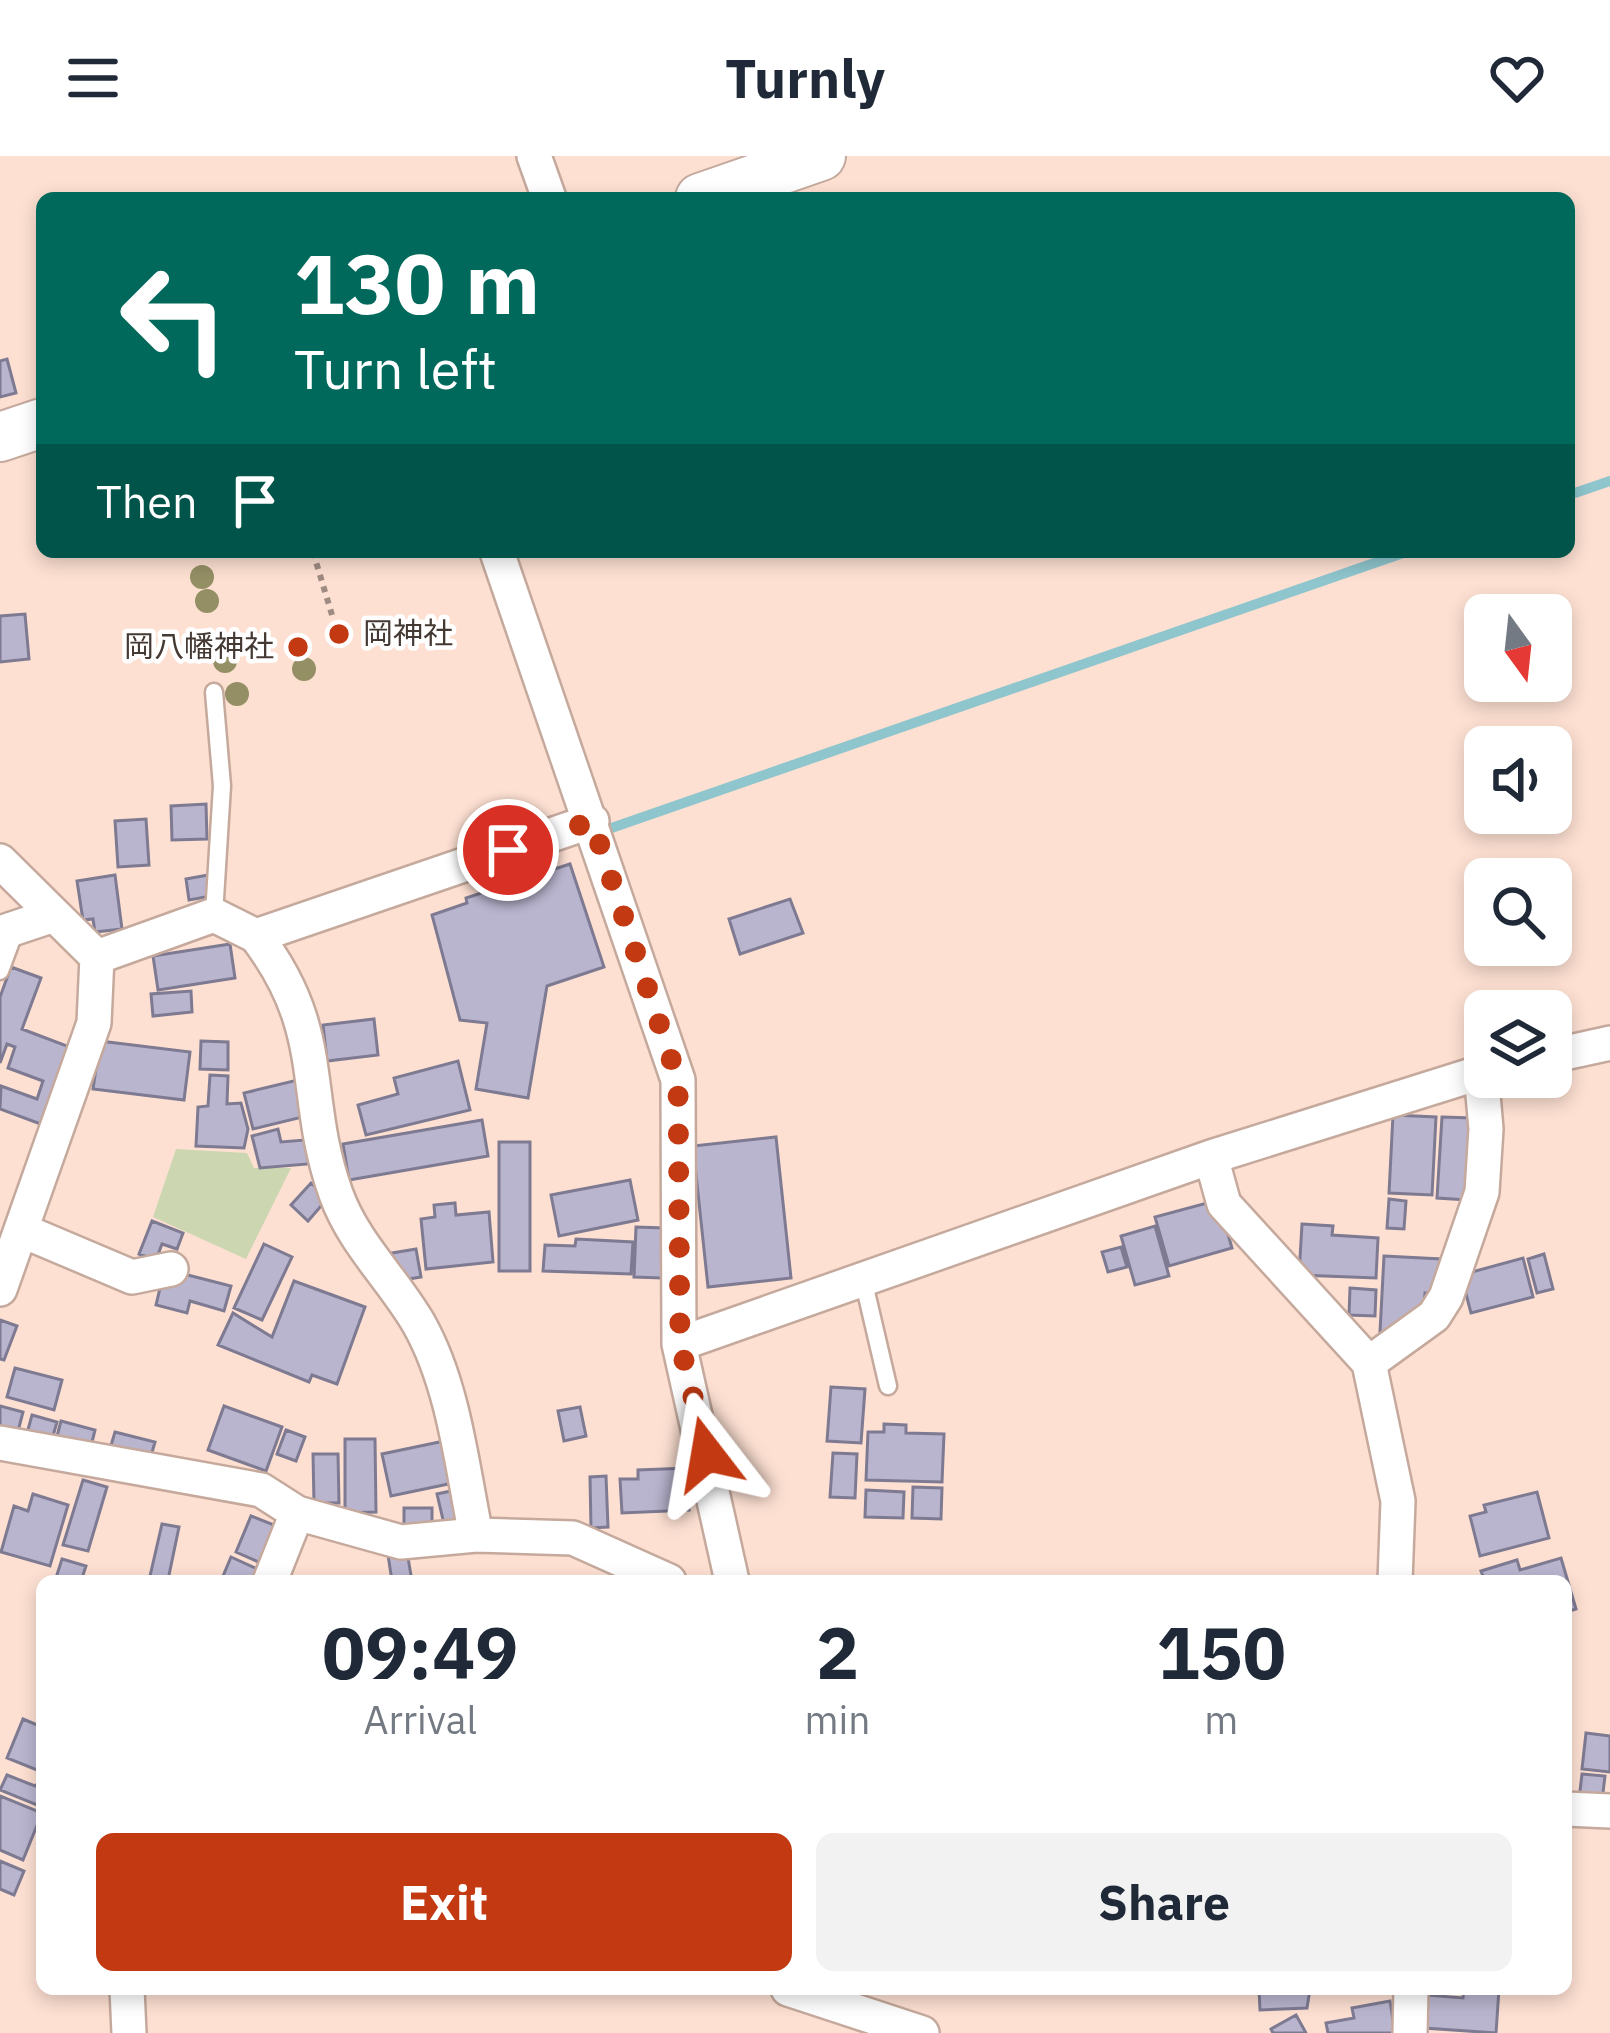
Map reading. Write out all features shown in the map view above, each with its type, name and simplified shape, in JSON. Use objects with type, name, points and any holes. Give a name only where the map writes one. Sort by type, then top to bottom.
[{"type":"main road","points":[[717,192],[821,156]]},
{"type":"main road","points":[[0,437],[36,425]]},
{"type":"street","points":[[534,156],[547,192]]},
{"type":"street","points":[[499,558],[678,1080],[680,1344],[731,1575]]},
{"type":"street","points":[[256,936],[592,821]]},
{"type":"street","points":[[0,861],[97,957],[94,1024],[0,1288]]},
{"type":"street","points":[[8,930],[54,915]]},
{"type":"street","points":[[97,957],[214,915],[256,936],[298,1002],[331,1180],[344,1215],[421,1329],[441,1383],[476,1535]]},
{"type":"street","points":[[1572,1051],[1610,1043]]},
{"type":"street","points":[[680,1344],[1211,1157],[1464,1077]]},
{"type":"street","points":[[1369,1364],[1434,1316],[1446,1297],[1482,1192],[1484,1098]]},
{"type":"street","points":[[1211,1157],[1225,1204],[1369,1364],[1398,1501],[1395,1575]]},
{"type":"street","points":[[21,1230],[132,1277],[171,1269]]},
{"type":"street","points":[[0,1443],[261,1490],[297,1513],[400,1542],[476,1535],[573,1538],[656,1575]]},
{"type":"street","points":[[272,1575],[297,1513]]},
{"type":"street","points":[[1572,1809],[1610,1811]]},
{"type":"street","points":[[127,1995],[129,2033]]},
{"type":"street","points":[[806,1995],[922,2033]]},
{"type":"street","points":[[1410,2033],[1411,1995]]},
{"type":"lane","points":[[214,692],[222,786],[214,915]]},
{"type":"lane","points":[[0,971],[8,930]]},
{"type":"lane","points":[[863,1279],[888,1386]]},
{"type":"path","points":[[315,558],[332,615]]},
{"type":"green space","points":[[176,1149],[247,1153],[254,1168],[291,1168],[246,1259],[153,1217]]},
{"type":"building","points":[[7,359],[16,393],[0,397],[0,361]]},
{"type":"building","points":[[25,614],[29,659],[0,662],[0,616]]},
{"type":"building","points":[[206,804],[207,839],[172,840],[171,806]]},
{"type":"building","points":[[146,819],[149,865],[118,867],[115,821]]},
{"type":"building","points":[[570,864],[604,967],[547,986],[528,1098],[476,1089],[487,1023],[460,1020],[432,915],[467,903],[466,898]]},
{"type":"building","points":[[115,875],[122,929],[95,932],[93,919],[83,920],[77,881]]},
{"type":"building","points":[[208,875],[211,896],[189,900],[186,879]]},
{"type":"building","points":[[790,899],[803,933],[740,954],[729,919]]},
{"type":"building","points":[[230,944],[235,978],[158,990],[153,956]]},
{"type":"building","points":[[11,967],[41,978],[22,1029],[75,1049],[46,1126],[0,1109],[1,1086],[37,1099],[43,1081],[8,1068],[15,1047],[7,1044],[0,1063],[0,997]]},
{"type":"building","points":[[191,991],[192,1012],[153,1016],[151,994]]},
{"type":"building","points":[[374,1019],[378,1055],[327,1061],[323,1025]]},
{"type":"building","points":[[100,1041],[190,1052],[184,1100],[93,1089]]},
{"type":"building","points":[[201,1041],[228,1042],[228,1070],[200,1069]]},
{"type":"building","points":[[458,1061],[470,1110],[366,1135],[358,1105],[398,1094],[394,1078]]},
{"type":"building","points":[[210,1075],[228,1076],[227,1104],[241,1103],[248,1129],[244,1148],[196,1146],[198,1107],[208,1106]]},
{"type":"building","points":[[306,1078],[315,1114],[253,1129],[244,1093]]},
{"type":"building","points":[[1393,1115],[1436,1117],[1432,1195],[1389,1193]]},
{"type":"building","points":[[1442,1117],[1472,1118],[1467,1200],[1437,1198]]},
{"type":"building","points":[[482,1120],[488,1156],[349,1180],[343,1144]]},
{"type":"building","points":[[278,1129],[281,1142],[317,1139],[320,1163],[260,1168],[252,1136]]},
{"type":"building","points":[[776,1137],[791,1278],[708,1287],[693,1146]]},
{"type":"building","points":[[499,1142],[530,1142],[530,1271],[499,1271]]},
{"type":"building","points":[[630,1180],[638,1220],[559,1236],[551,1195]]},
{"type":"building","points":[[311,1183],[328,1198],[308,1221],[291,1205]]},
{"type":"building","points":[[1389,1199],[1406,1201],[1404,1229],[1387,1228]]},
{"type":"building","points":[[1218,1200],[1232,1248],[1169,1266],[1155,1217]]},
{"type":"building","points":[[455,1203],[456,1215],[489,1212],[493,1262],[426,1269],[421,1219],[435,1217],[434,1205]]},
{"type":"building","points":[[152,1221],[183,1233],[177,1249],[162,1244],[156,1260],[139,1254]]},
{"type":"building","points":[[1302,1224],[1333,1226],[1332,1235],[1378,1238],[1376,1278],[1299,1275]]},
{"type":"building","points":[[1155,1226],[1169,1276],[1135,1285],[1121,1236]]},
{"type":"building","points":[[636,1227],[664,1228],[662,1278],[634,1277]]},
{"type":"building","points":[[576,1239],[633,1242],[631,1274],[543,1271],[545,1245],[575,1246]]},
{"type":"building","points":[[264,1244],[292,1257],[262,1320],[234,1308]]},
{"type":"building","points":[[1121,1247],[1127,1267],[1108,1272],[1102,1252]]},
{"type":"building","points":[[416,1249],[421,1277],[397,1281],[392,1253]]},
{"type":"building","points":[[1544,1254],[1553,1289],[1537,1293],[1528,1259]]},
{"type":"building","points":[[1384,1256],[1441,1259],[1440,1293],[1425,1293],[1423,1319],[1405,1333],[1380,1332]]},
{"type":"building","points":[[1523,1258],[1533,1297],[1471,1313],[1461,1275]]},
{"type":"building","points":[[180,1273],[231,1286],[224,1311],[190,1301],[187,1313],[156,1305],[162,1280],[177,1284]]},
{"type":"building","points":[[294,1281],[365,1307],[337,1384],[312,1375],[309,1382],[218,1345],[233,1313],[272,1337]]},
{"type":"building","points":[[1350,1288],[1376,1290],[1375,1316],[1349,1315]]},
{"type":"building","points":[[0,1320],[17,1326],[4,1360],[0,1359]]},
{"type":"building","points":[[15,1368],[62,1380],[54,1410],[7,1397]]},
{"type":"building","points":[[831,1387],[865,1389],[861,1443],[827,1441]]},
{"type":"building","points":[[0,1406],[23,1412],[17,1435],[0,1430]]},
{"type":"building","points":[[224,1406],[282,1427],[266,1471],[208,1450]]},
{"type":"building","points":[[580,1407],[586,1436],[564,1441],[558,1411]]},
{"type":"building","points":[[32,1415],[57,1422],[51,1443],[26,1437]]},
{"type":"building","points":[[61,1421],[95,1430],[90,1450],[56,1440]]},
{"type":"building","points":[[884,1424],[906,1425],[906,1433],[944,1434],[942,1482],[866,1480],[868,1432],[884,1432]]},
{"type":"building","points":[[286,1430],[305,1437],[296,1461],[277,1454]]},
{"type":"building","points":[[115,1432],[155,1442],[149,1463],[109,1452]]},
{"type":"building","points":[[345,1439],[375,1439],[376,1512],[345,1513]]},
{"type":"building","points":[[444,1441],[453,1483],[391,1496],[382,1454]]},
{"type":"building","points":[[833,1453],[857,1454],[855,1498],[830,1497]]},
{"type":"building","points":[[313,1454],[338,1454],[339,1503],[314,1503]]},
{"type":"building","points":[[688,1468],[689,1510],[622,1513],[620,1479],[638,1479],[638,1470]]},
{"type":"building","points":[[606,1476],[608,1527],[591,1528],[590,1477]]},
{"type":"building","points":[[83,1480],[107,1487],[88,1551],[63,1545]]},
{"type":"building","points":[[913,1487],[942,1488],[941,1519],[912,1518]]},
{"type":"building","points":[[460,1489],[467,1519],[444,1524],[437,1494]]},
{"type":"building","points":[[866,1490],[904,1492],[903,1518],[865,1517]]},
{"type":"building","points":[[1537,1492],[1549,1538],[1480,1556],[1470,1516],[1486,1512],[1484,1505]]},
{"type":"building","points":[[33,1494],[68,1505],[50,1566],[1,1552],[14,1506],[28,1511]]},
{"type":"building","points":[[404,1508],[432,1508],[432,1529],[404,1529]]},
{"type":"building","points":[[251,1516],[279,1527],[263,1564],[236,1552]]},
{"type":"building","points":[[162,1524],[179,1527],[169,1575],[150,1575]]},
{"type":"building","points":[[407,1552],[411,1575],[391,1575],[388,1555]]},
{"type":"building","points":[[231,1557],[262,1571],[260,1575],[224,1575]]},
{"type":"building","points":[[1561,1558],[1566,1575],[1483,1575],[1481,1571],[1517,1560],[1520,1570]]},
{"type":"building","points":[[62,1559],[86,1566],[83,1575],[57,1575]]},
{"type":"building","points":[[23,1719],[36,1724],[36,1770],[7,1758]]},
{"type":"building","points":[[1586,1733],[1610,1736],[1610,1772],[1582,1769]]},
{"type":"building","points":[[1582,1774],[1605,1776],[1602,1801],[1579,1799]]},
{"type":"building","points":[[7,1775],[36,1785],[36,1805],[0,1790]]},
{"type":"building","points":[[0,1796],[36,1811],[36,1828],[23,1860],[0,1850]]},
{"type":"building","points":[[0,1861],[24,1871],[14,1895],[0,1889]]},
{"type":"building","points":[[1259,1995],[1309,1995],[1307,2008],[1260,2010]]},
{"type":"building","points":[[1427,1995],[1499,1995],[1496,2033],[1424,2028]]},
{"type":"building","points":[[1390,2001],[1395,2033],[1328,2033],[1326,2023],[1354,2018],[1352,2008]]},
{"type":"building","points":[[1296,2015],[1306,2033],[1273,2033],[1271,2029]]},
{"type":"waterway","points":[[1575,493],[1610,481]]},
{"type":"waterway","points":[[600,832],[1389,558]]},
{"type":"place","name":"岡神社","points":[[339,634]]},
{"type":"place","name":"岡八幡神社","points":[[298,647]]},
{"type":"route","points":[[508,850],[592,821],[650,994],[678,1080],[680,1344],[707,1454]]}]
